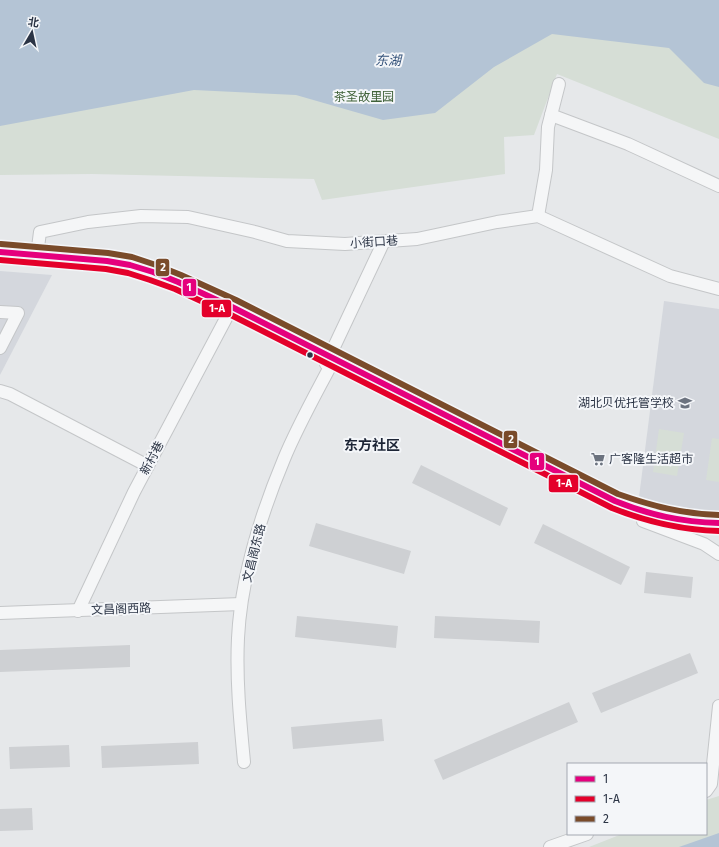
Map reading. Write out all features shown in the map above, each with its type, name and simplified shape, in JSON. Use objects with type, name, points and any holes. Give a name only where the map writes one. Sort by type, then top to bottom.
[{"type":"main road","points":[[0,252],[92,259],[130,265],[153,272],[178,282],[230,311],[615,501],[646,514],[675,521],[719,524]]},
{"type":"main road","points":[[0,259],[84,265],[128,273],[230,311]]},
{"type":"main road","points":[[330,361],[612,508],[643,521],[674,528],[719,531]]},
{"type":"street","points":[[559,84],[548,127],[546,170],[538,216],[670,276],[719,289]]},
{"type":"street","points":[[551,115],[628,144],[719,186]]},
{"type":"street","name":"小街口巷","points":[[37,254],[40,232],[88,222],[141,216],[188,217],[288,241],[345,244],[417,239],[497,222],[538,216]]},
{"type":"street","name":"文昌阁东路","points":[[244,762],[238,688],[238,637],[241,604],[253,551],[272,490],[284,459],[384,241]]},
{"type":"street","name":"新村巷","points":[[78,611],[148,466],[230,311]]},
{"type":"street","points":[[0,312],[18,313],[0,348]]},
{"type":"street","points":[[0,390],[148,466]]},
{"type":"street","points":[[643,521],[704,544],[719,554]]},
{"type":"street","name":"文昌阁西路","points":[[0,613],[241,604]]},
{"type":"street","points":[[707,790],[711,784],[719,706]]},
{"type":"street","points":[[550,847],[584,835]]},
{"type":"shaded area","points":[[0,271],[52,275],[0,375]]},
{"type":"shaded area","name":"湖北贝优托管学校","points":[[664,301],[719,309],[719,512],[675,513],[639,497]]},
{"type":"green space","name":"茶圣故里园","points":[[0,0],[719,0],[719,139],[557,74],[534,135],[504,137],[505,174],[322,200],[314,179],[92,174],[0,175]]},
{"type":"green space","points":[[659,429],[684,433],[677,476],[653,472]]},
{"type":"green space","points":[[712,438],[719,439],[719,482],[706,480]]},
{"type":"green space","points":[[719,796],[719,847],[589,847],[619,835],[707,835],[707,800]]},
{"type":"water","name":"东湖","points":[[0,0],[719,0],[719,87],[704,83],[669,48],[552,34],[494,67],[435,113],[383,120],[296,95],[194,90],[0,126]]},
{"type":"water","points":[[719,833],[719,847],[679,847]]},
{"type":"building","points":[[421,465],[508,508],[500,526],[412,483]]},
{"type":"building","points":[[316,523],[411,551],[404,574],[309,546]]},
{"type":"building","points":[[543,524],[630,567],[621,585],[534,543]]},
{"type":"building","points":[[646,572],[693,577],[691,598],[644,593]]},
{"type":"building","points":[[297,616],[398,626],[396,648],[295,637]]},
{"type":"building","points":[[435,616],[540,621],[539,643],[434,638]]},
{"type":"building","points":[[130,645],[130,667],[0,672],[0,650]]},
{"type":"building","points":[[690,653],[698,673],[601,713],[592,693]]},
{"type":"building","points":[[569,702],[578,722],[443,780],[434,760]]},
{"type":"building","points":[[382,719],[384,741],[293,749],[291,727]]},
{"type":"building","points":[[198,742],[199,764],[102,768],[101,746]]},
{"type":"building","points":[[69,745],[70,767],[10,769],[9,747]]},
{"type":"building","points":[[32,808],[33,830],[0,831],[0,809]]},
{"type":"transit line","name":"2","points":[[1,244],[108,253],[132,257],[156,265],[236,300],[618,494],[668,509],[719,515]]},
{"type":"transit line","name":"1","points":[[0,252],[107,261],[130,265],[153,272],[232,307],[615,501],[666,517],[719,523]]},
{"type":"transit line","name":"1-A","points":[[0,260],[106,269],[128,273],[175,289],[229,314],[612,508],[664,524],[691,529],[719,531]]},
{"type":"place","name":"湖北贝优托管学校","points":[[685,403]]},
{"type":"place","name":"广客隆生活超市","points":[[598,459]]},
{"type":"district","name":"东方社区","points":[[372,445]]}]
